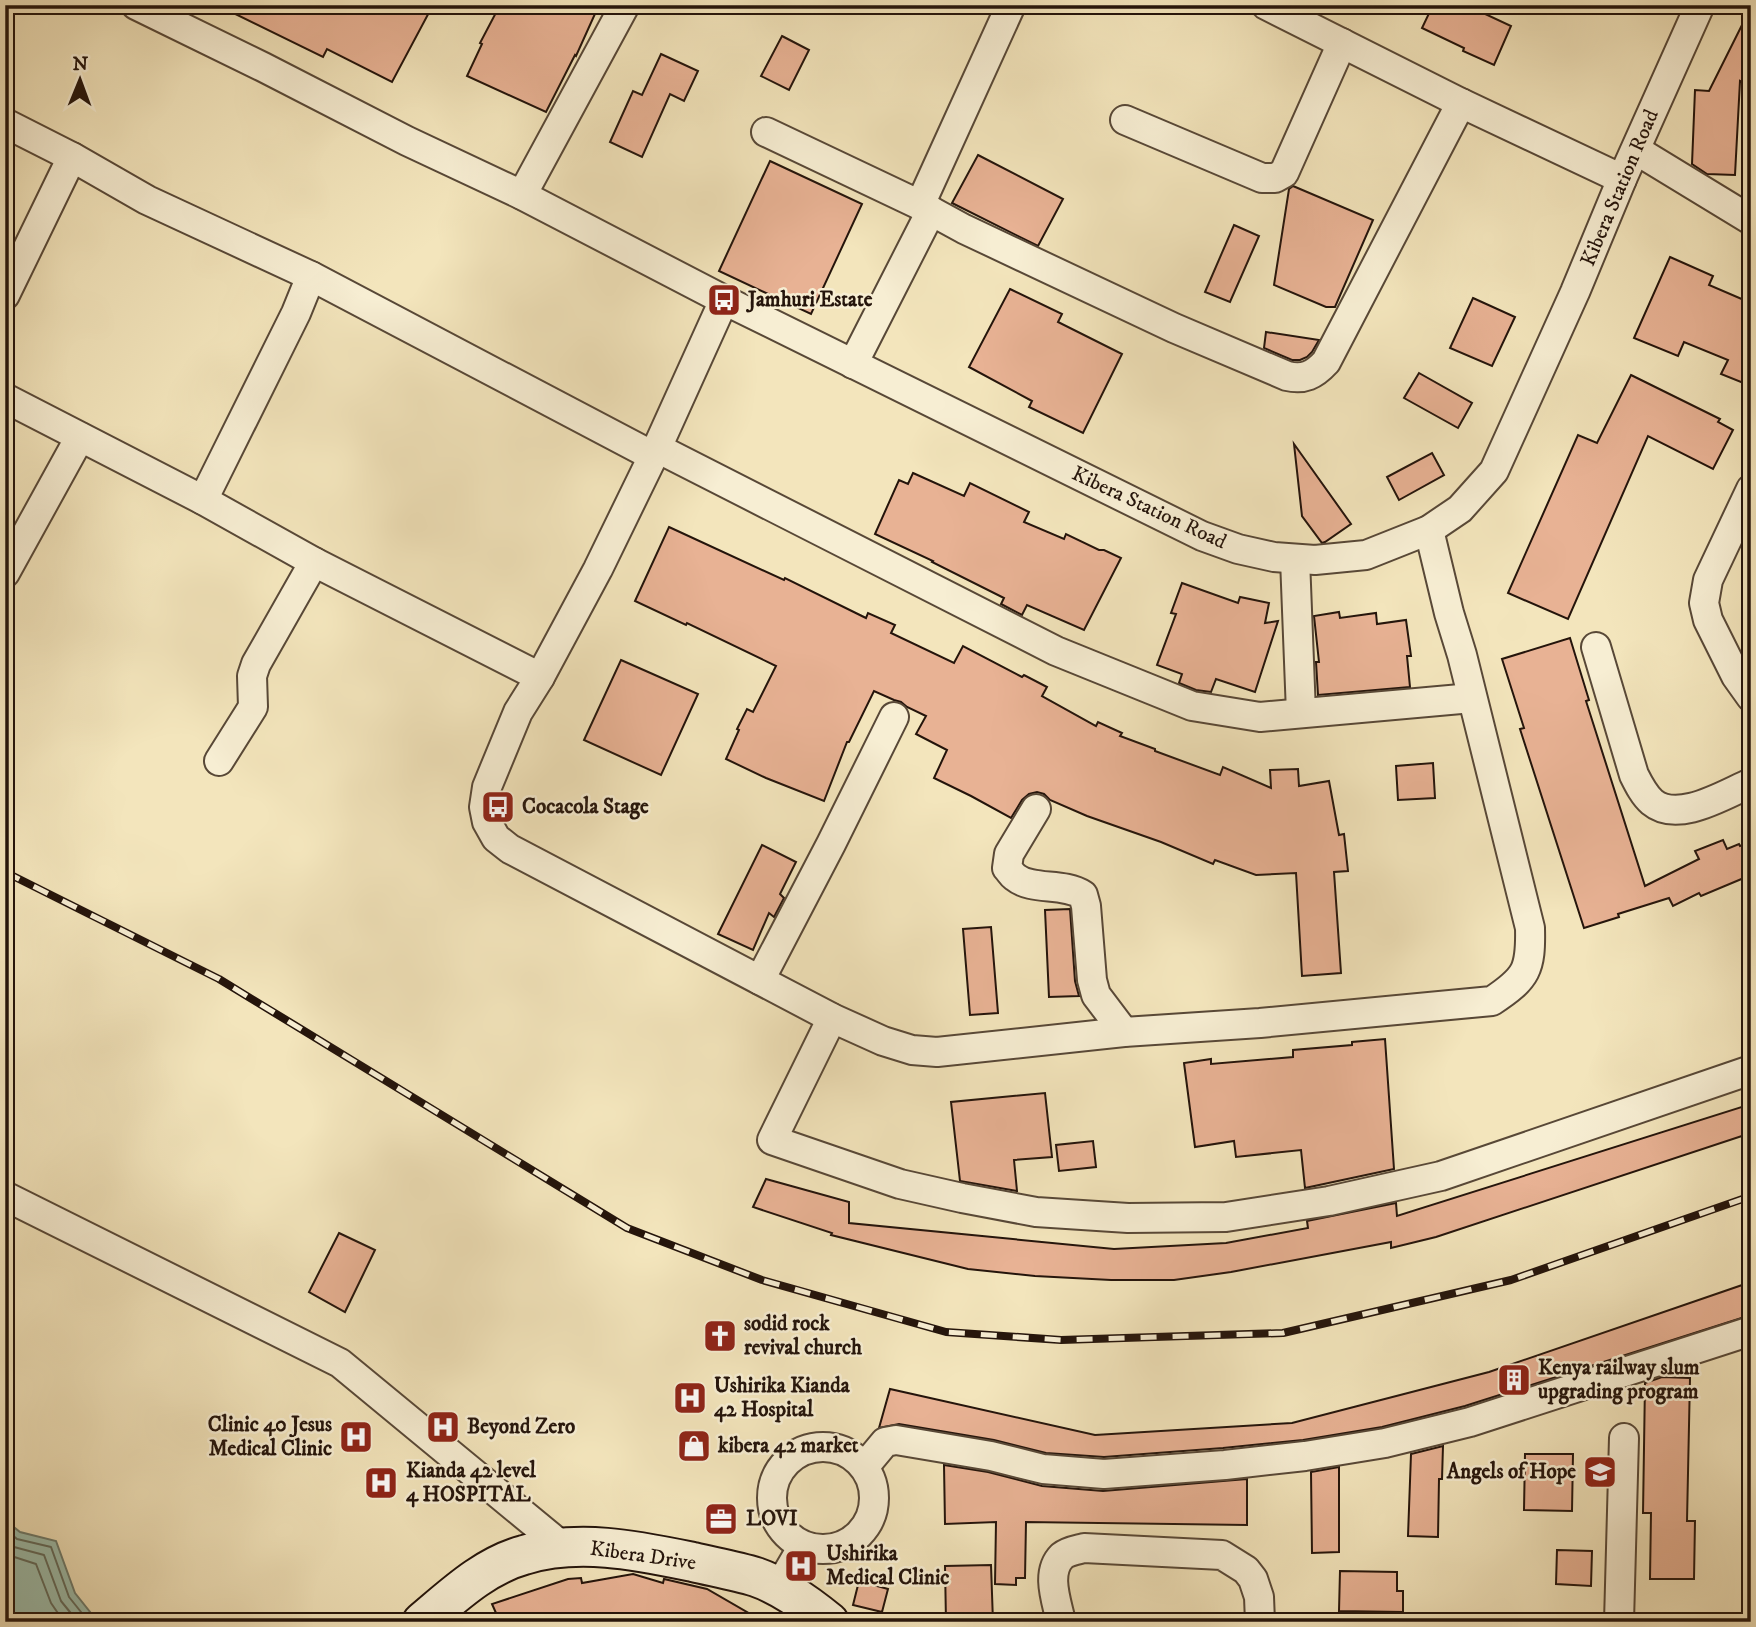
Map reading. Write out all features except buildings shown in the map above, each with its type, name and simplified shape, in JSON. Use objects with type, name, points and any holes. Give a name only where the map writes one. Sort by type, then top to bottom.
[{"type":"street","name":"Kibera Station Road","points":[[136,5],[1202,536],[1238,549],[1274,557],[1315,561],[1366,555],[1429,530],[1460,509],[1494,471],[1700,5]]},
{"type":"street","points":[[522,195],[625,5]]},
{"type":"street","points":[[853,364],[926,208],[1011,5]]},
{"type":"street","points":[[1266,5],[1461,103],[1622,179]]},
{"type":"street","points":[[1125,120],[1262,178],[1275,178],[1284,173],[1342,43]]},
{"type":"street","points":[[766,132],[1174,328],[1297,378],[1316,373],[1326,362],[1461,103]]},
{"type":"street","points":[[5,123],[72,156],[147,200],[311,276],[655,452],[1056,650],[1192,706],[1260,717],[1472,698]]},
{"type":"street","points":[[1636,150],[1751,220]]},
{"type":"street","points":[[5,295],[72,156]]},
{"type":"street","points":[[203,500],[296,313],[311,276]]},
{"type":"street","points":[[724,300],[598,569],[540,677],[518,712],[487,787],[484,807],[487,822],[496,838],[510,849],[832,1018],[883,1041],[912,1050],[937,1052],[1124,1032],[1260,1023],[1492,1001],[1509,990],[1525,973],[1531,952],[1530,928],[1429,530]]},
{"type":"street","points":[[5,398],[203,500],[314,562],[540,677]]},
{"type":"street","points":[[5,573],[80,437]]},
{"type":"street","points":[[1751,489],[1745,518],[1708,580],[1704,603],[1708,620],[1736,676],[1751,697]]},
{"type":"street","points":[[1294,559],[1301,713]]},
{"type":"street","points":[[219,761],[253,707],[253,676],[256,664],[314,562]]},
{"type":"street","points":[[1596,647],[1633,775],[1653,803],[1666,809],[1691,809],[1751,783]]},
{"type":"street","points":[[760,980],[894,717]]},
{"type":"street","points":[[1036,808],[1009,854],[1007,867],[1015,877],[1027,882],[1075,889],[1083,895],[1096,995],[1124,1032]]},
{"type":"street","points":[[832,1018],[772,1140],[900,1184],[962,1198],[1036,1212],[1115,1217],[1226,1217],[1329,1202],[1416,1182],[1441,1176],[1751,1070]]},
{"type":"street","points":[[5,1196],[340,1363],[563,1547]]},
{"type":"street","points":[[865,1466],[886,1441],[896,1440],[991,1456],[1043,1469],[1104,1474],[1305,1456],[1385,1443],[1470,1422],[1751,1331]]},
{"type":"street","points":[[1619,1622],[1624,1438]]},
{"type":"street","points":[[816,1446],[843,1450],[865,1466],[875,1491],[872,1518],[855,1539],[830,1549],[803,1546],[782,1530],[771,1505],[775,1478],[791,1456],[816,1446]]},
{"type":"street","points":[[779,1587],[803,1546]]},
{"type":"street","name":"Kibera Drive","points":[[422,1622],[476,1578],[504,1563],[523,1555],[563,1547],[605,1547],[665,1556],[757,1577],[779,1587],[829,1622]]},
{"type":"street","points":[[1061,1622],[1053,1580],[1054,1570],[1063,1556],[1083,1548],[1222,1555],[1246,1570],[1253,1579],[1259,1597],[1260,1622]]},
{"type":"water","points":[[5,1520],[20,1532],[56,1541],[75,1593],[98,1622],[5,1622]]},
{"type":"railway","points":[[5,872],[219,979],[627,1228],[762,1280],[946,1332],[1061,1340],[1283,1333],[1511,1280],[1751,1196]]},
{"type":"place","name":"Jamhuri Estate","points":[[724,300]]},
{"type":"place","name":"Cocacola Stage","points":[[498,807]]},
{"type":"place","name":"sodid rock revival church","points":[[720,1336]]},
{"type":"place","name":"Kenya railway slum upgrading program","points":[[1514,1380]]},
{"type":"place","name":"Ushirika Kianda 42 Hospital","points":[[690,1398]]},
{"type":"place","name":"Beyond Zero","points":[[443,1427]]},
{"type":"place","name":"Clinic 40 Jesus Medical Clinic","points":[[356,1437]]},
{"type":"place","name":"kibera 42 market","points":[[694,1446]]},
{"type":"place","name":"Angels of Hope","points":[[1600,1472]]},
{"type":"place","name":"Kianda 42 level 4 HOSPITAL","points":[[381,1483]]},
{"type":"place","name":"LOVI","points":[[721,1519]]},
{"type":"place","name":"Ushirika Medical Clinic","points":[[801,1566]]}]
